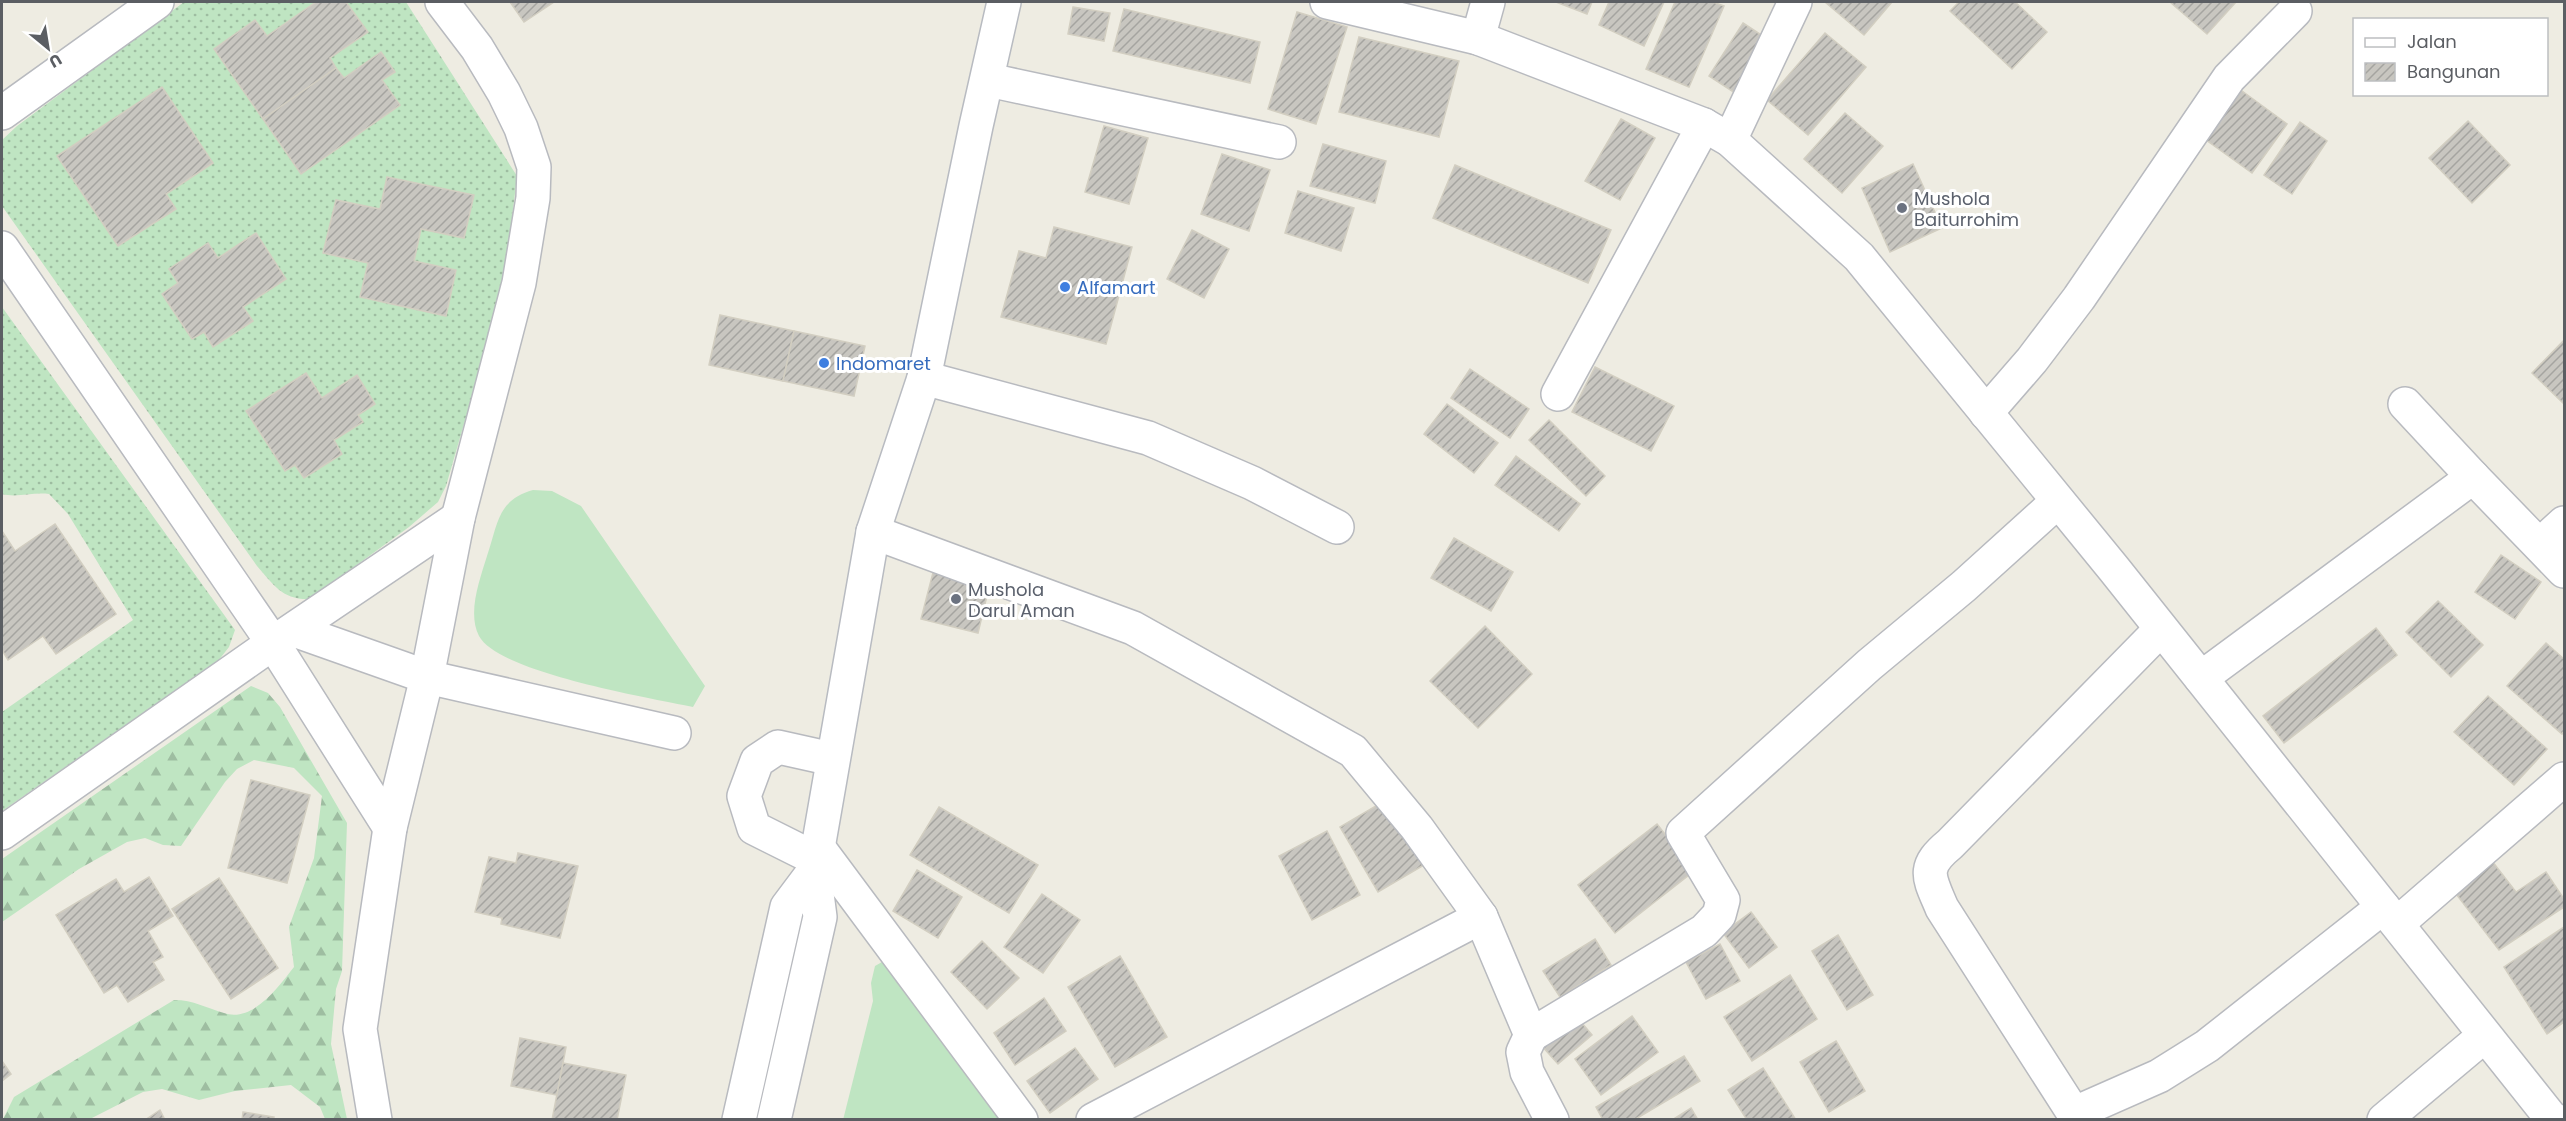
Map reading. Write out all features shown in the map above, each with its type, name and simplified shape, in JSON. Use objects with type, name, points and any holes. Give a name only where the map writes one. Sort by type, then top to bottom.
[{"type":"street","points":[[2,113],[157,2]]},
{"type":"street","points":[[375,1119],[360,1029],[390,828],[427,677],[458,518],[519,283],[533,198],[534,167],[531,151],[504,93],[477,48],[442,2]]},
{"type":"street","points":[[774,1119],[820,916],[816,859],[873,532],[924,378],[1004,2]]},
{"type":"street","points":[[1327,2],[1478,38],[1717,133],[1858,257],[2162,629],[2391,915],[2484,1036],[2552,1119],[2555,1119]]},
{"type":"street","points":[[1478,38],[1488,2]]},
{"type":"street","points":[[1558,394],[1795,2]]},
{"type":"street","points":[[1986,413],[2079,298],[2229,78],[2295,11]]},
{"type":"street","points":[[987,82],[998,82],[1279,142]]},
{"type":"street","points":[[2,248],[283,636],[390,828]]},
{"type":"street","points":[[924,378],[1149,438],[1252,483],[1337,527]]},
{"type":"street","points":[[2404,404],[2565,571]]},
{"type":"street","points":[[2201,678],[2473,477]]},
{"type":"street","points":[[1552,1119],[1527,1072],[1523,1052],[1531,1035],[1704,931],[1719,915],[1723,900],[1683,833],[1869,664],[1964,586],[2058,501]]},
{"type":"street","points":[[2,833],[283,636],[458,518]]},
{"type":"street","points":[[2540,545],[2565,523]]},
{"type":"street","points":[[873,532],[1133,628],[1342,744],[1364,763],[1410,820],[1481,917],[1531,1035]]},
{"type":"street","points":[[2162,629],[1935,857],[1931,867],[1931,882],[1942,908],[2077,1116],[2159,1076],[2207,1046],[2391,915],[2565,779]]},
{"type":"street","points":[[283,636],[427,677],[674,733]]},
{"type":"street","points":[[832,759],[778,747],[757,761],[744,796],[754,828],[816,859],[1021,1119]]},
{"type":"street","points":[[739,1119],[787,907],[816,859]]},
{"type":"street","points":[[1094,1119],[1481,917]]},
{"type":"street","points":[[2384,1119],[2484,1036]]},
{"type":"green space","points":[[184,2],[406,2],[517,176],[504,286],[446,486],[438,502],[409,527],[310,599],[300,599],[285,594],[257,566],[2,206],[2,140],[17,126]]},
{"type":"green space","points":[[2,307],[235,630],[229,647],[218,661],[2,811],[2,712],[133,620],[68,514],[49,494],[2,494]]},
{"type":"green space","points":[[533,490],[552,491],[581,506],[705,686],[693,707],[612,690],[544,672],[492,649],[479,636],[474,607],[497,524],[512,500]]},
{"type":"green space","points":[[251,686],[268,693],[280,707],[347,823],[342,971],[336,989],[331,1044],[347,1119],[325,1119],[320,1107],[291,1085],[235,1091],[199,1100],[162,1089],[143,1092],[90,1119],[3,1119],[14,1097],[174,1000],[194,1003],[224,1013],[235,1015],[245,1013],[273,993],[294,967],[289,927],[314,858],[322,796],[294,768],[254,760],[237,769],[225,782],[181,846],[163,845],[145,838],[127,842],[79,869],[2,922],[2,859]]},
{"type":"green space","points":[[889,958],[1004,1119],[843,1120],[873,1001],[871,983],[875,966]]},
{"type":"building","points":[[316,2],[346,2],[368,32],[330,58],[336,68],[263,119],[214,49],[255,20],[267,36]]},
{"type":"building","points":[[510,2],[554,2],[524,22]]},
{"type":"building","points":[[1556,2],[1592,2],[1587,14]]},
{"type":"building","points":[[1609,2],[1664,2],[1644,46],[1599,25]]},
{"type":"building","points":[[1675,2],[1713,2],[1724,6],[1689,87],[1646,69]]},
{"type":"building","points":[[1825,2],[1892,2],[1864,35]]},
{"type":"building","points":[[1959,2],[2015,2],[2047,32],[2012,69],[1950,11]]},
{"type":"building","points":[[2170,2],[2236,2],[2207,34]]},
{"type":"building","points":[[1073,7],[1110,13],[1104,41],[1068,34]]},
{"type":"building","points":[[1124,9],[1260,42],[1250,83],[1113,51]]},
{"type":"building","points":[[1297,12],[1347,27],[1316,124],[1268,109]]},
{"type":"building","points":[[1743,23],[1772,42],[1738,95],[1709,76]]},
{"type":"building","points":[[1825,33],[1866,67],[1808,135],[1767,100]]},
{"type":"building","points":[[1359,37],[1459,61],[1439,137],[1339,112]]},
{"type":"building","points":[[381,52],[395,72],[382,80],[400,105],[301,174],[263,119],[336,68],[344,78]]},
{"type":"building","points":[[162,87],[213,163],[166,194],[176,209],[118,246],[57,156]]},
{"type":"building","points":[[2238,88],[2287,124],[2252,173],[2202,137]]},
{"type":"building","points":[[1845,113],[1883,146],[1842,193],[1804,159]]},
{"type":"building","points":[[1621,119],[1655,138],[1620,200],[1585,181]]},
{"type":"building","points":[[2468,121],[2510,165],[2472,203],[2429,158]]},
{"type":"building","points":[[2300,122],[2327,141],[2292,194],[2264,175]]},
{"type":"building","points":[[1104,126],[1148,138],[1129,204],[1085,192]]},
{"type":"building","points":[[1323,144],[1386,161],[1375,203],[1310,186]]},
{"type":"building","points":[[1222,154],[1270,170],[1249,231],[1201,214]]},
{"type":"building","name":"Mushola Baiturrohim","points":[[1913,164],[1942,228],[1890,252],[1862,188]]},
{"type":"building","points":[[1455,165],[1611,230],[1588,283],[1433,218]]},
{"type":"building","points":[[387,177],[474,195],[464,238],[421,229],[414,261],[456,270],[446,316],[360,297],[368,263],[323,253],[336,200],[380,209]]},
{"type":"building","points":[[1298,191],[1354,208],[1341,251],[1285,233]]},
{"type":"building","name":"Alfamart","points":[[1054,227],[1132,247],[1106,344],[1001,317],[1019,251],[1046,258]]},
{"type":"building","points":[[1192,230],[1229,249],[1204,298],[1167,279]]},
{"type":"building","points":[[256,233],[286,279],[243,307],[253,321],[213,347],[204,332],[192,339],[162,294],[178,283],[169,269],[208,243],[218,258]]},
{"type":"building","points":[[720,315],[794,331],[783,381],[709,365]]},
{"type":"building","name":"Indomaret","points":[[794,331],[865,346],[854,396],[783,381]]},
{"type":"building","points":[[2564,340],[2564,404],[2532,373]]},
{"type":"building","points":[[1595,367],[1674,406],[1651,451],[1572,412]]},
{"type":"building","points":[[1470,369],[1529,409],[1510,438],[1451,398]]},
{"type":"building","points":[[306,373],[322,398],[357,375],[375,404],[358,415],[363,422],[334,440],[342,454],[304,478],[295,465],[285,471],[246,411]]},
{"type":"building","points":[[1447,404],[1498,443],[1474,473],[1424,434]]},
{"type":"building","points":[[1549,420],[1605,476],[1586,496],[1529,440]]},
{"type":"building","points":[[1516,456],[1580,504],[1559,531],[1495,485]]},
{"type":"building","points":[[55,524],[116,614],[56,654],[43,636],[8,660],[2,650],[2,531],[15,551]]},
{"type":"building","points":[[1454,538],[1513,572],[1491,611],[1431,578]]},
{"type":"building","points":[[2501,555],[2541,582],[2515,619],[2475,592]]},
{"type":"building","name":"Mushola Darul Aman","points":[[935,565],[991,579],[978,633],[921,619]]},
{"type":"building","points":[[2438,601],[2483,645],[2451,677],[2406,632]]},
{"type":"building","points":[[1485,626],[1532,674],[1478,728],[1430,681]]},
{"type":"building","points":[[2376,628],[2397,655],[2284,743],[2263,716]]},
{"type":"building","points":[[2546,643],[2564,659],[2564,731],[2562,734],[2507,686]]},
{"type":"building","points":[[2488,696],[2547,749],[2514,785],[2454,732]]},
{"type":"building","points":[[251,780],[310,795],[287,883],[228,868]]},
{"type":"building","points":[[1386,800],[1424,865],[1378,892],[1340,827]]},
{"type":"building","points":[[939,807],[1038,865],[1009,913],[910,855]]},
{"type":"building","points":[[1657,824],[1694,871],[1615,933],[1578,885]]},
{"type":"building","points":[[1327,831],[1360,895],[1312,920],[1279,856]]},
{"type":"building","points":[[518,853],[578,866],[560,938],[501,924],[502,918],[475,912],[489,857],[516,863]]},
{"type":"building","points":[[2492,861],[2516,892],[2546,872],[2564,899],[2564,907],[2499,950],[2453,890]]},
{"type":"building","points":[[917,870],[962,897],[938,938],[893,911]]},
{"type":"building","points":[[149,877],[173,916],[148,931],[163,957],[153,962],[164,980],[128,1002],[117,985],[104,993],[56,915],[116,879],[124,892]]},
{"type":"building","points":[[219,878],[278,968],[231,999],[172,909]]},
{"type":"building","points":[[1042,894],[1080,920],[1043,973],[1004,947]]},
{"type":"building","points":[[1751,912],[1777,947],[1749,968],[1723,933]]},
{"type":"building","points":[[2564,927],[2564,1022],[2547,1034],[2504,967]]},
{"type":"building","points":[[1838,935],[1873,995],[1847,1010],[1812,951]]},
{"type":"building","points":[[1595,939],[1611,965],[1560,997],[1543,971]]},
{"type":"building","points":[[982,941],[1019,978],[987,1009],[951,972]]},
{"type":"building","points":[[1720,944],[1740,981],[1706,999],[1686,962]]},
{"type":"building","points":[[1120,956],[1167,1037],[1115,1067],[1068,987]]},
{"type":"building","points":[[1790,975],[1817,1019],[1752,1061],[1724,1017]]},
{"type":"building","points":[[1044,998],[1066,1031],[1015,1065],[994,1033]]},
{"type":"building","points":[[1576,1016],[1592,1035],[1558,1064],[1541,1045]]},
{"type":"building","points":[[1632,1016],[1658,1052],[1601,1095],[1575,1059]]},
{"type":"building","points":[[520,1038],[566,1047],[557,1095],[511,1086]]},
{"type":"building","points":[[1836,1041],[1865,1091],[1829,1112],[1800,1062]]},
{"type":"building","points":[[1075,1048],[1098,1079],[1050,1113],[1027,1081]]},
{"type":"building","points":[[1684,1056],[1700,1081],[1634,1120],[1603,1120],[1596,1107]]},
{"type":"building","points":[[2,1061],[11,1074],[2,1081]]},
{"type":"building","points":[[563,1063],[626,1075],[617,1120],[552,1120]]},
{"type":"building","points":[[1763,1068],[1796,1120],[1747,1120],[1728,1090]]},
{"type":"building","points":[[1691,1108],[1698,1120],[1672,1120]]},
{"type":"building","points":[[160,1110],[165,1120],[145,1120]]},
{"type":"building","points":[[243,1112],[274,1117],[273,1120],[242,1120]]},
{"type":"place","name":"Mushola Baiturrohim","points":[[1902,208]]},
{"type":"place","name":"Alfamart","points":[[1065,287]]},
{"type":"place","name":"Indomaret","points":[[824,363]]},
{"type":"place","name":"Mushola Darul Aman","points":[[956,599]]}]
